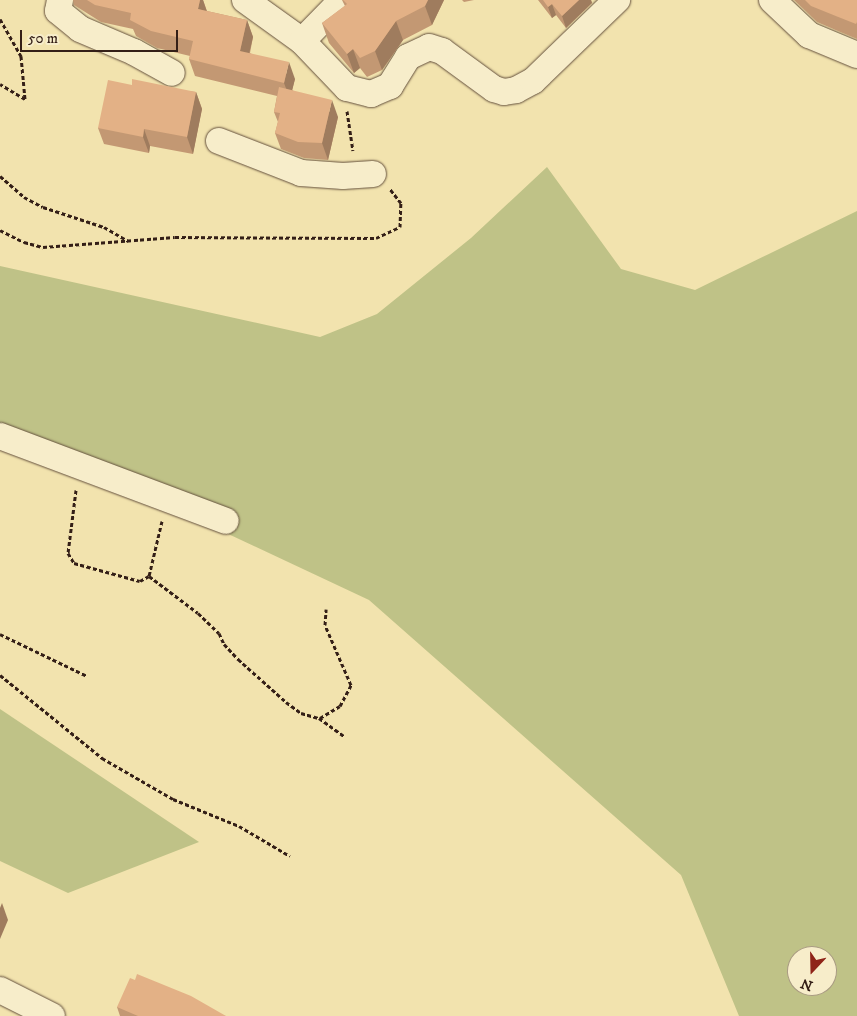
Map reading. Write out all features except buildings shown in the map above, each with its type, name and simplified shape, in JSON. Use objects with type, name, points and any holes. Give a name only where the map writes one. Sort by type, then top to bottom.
[{"type":"street","points":[[60,0],[58,11],[80,29],[134,52],[172,73]]},
{"type":"street","points":[[245,0],[302,41],[347,88],[371,94],[390,86],[408,57],[429,47],[442,51],[494,89],[504,92],[516,90],[533,81],[617,0]]},
{"type":"street","points":[[302,41],[342,0]]},
{"type":"street","points":[[772,0],[809,35],[857,55]]},
{"type":"street","points":[[219,141],[301,173],[343,176],[373,174]]},
{"type":"street","points":[[0,436],[80,464],[226,521]]},
{"type":"street","points":[[0,990],[52,1016]]},
{"type":"path","points":[[0,19],[21,56],[25,99],[0,84]]},
{"type":"path","points":[[0,230],[24,242],[43,246],[129,242],[175,237],[376,238],[400,227],[403,218],[401,203],[373,174],[361,166],[353,154],[348,135],[347,88]]},
{"type":"path","points":[[0,176],[24,197],[43,207],[104,227],[129,242]]},
{"type":"path","points":[[80,464],[68,553],[74,563],[140,581],[149,576],[168,498]]},
{"type":"path","points":[[149,576],[219,633],[224,644],[238,659],[286,702],[301,713],[319,718],[345,737]]},
{"type":"path","points":[[319,718],[340,706],[351,685],[325,625],[326,609]]},
{"type":"path","points":[[0,634],[87,676]]},
{"type":"path","points":[[0,675],[102,758],[173,799],[238,826],[290,856]]},
{"type":"green space","points":[[547,167],[621,269],[695,290],[857,211],[857,1016],[739,1016],[681,875],[369,600],[0,427],[0,266],[320,337],[377,314],[471,238]]},
{"type":"green space","points":[[0,709],[199,842],[68,893],[0,861]]}]
